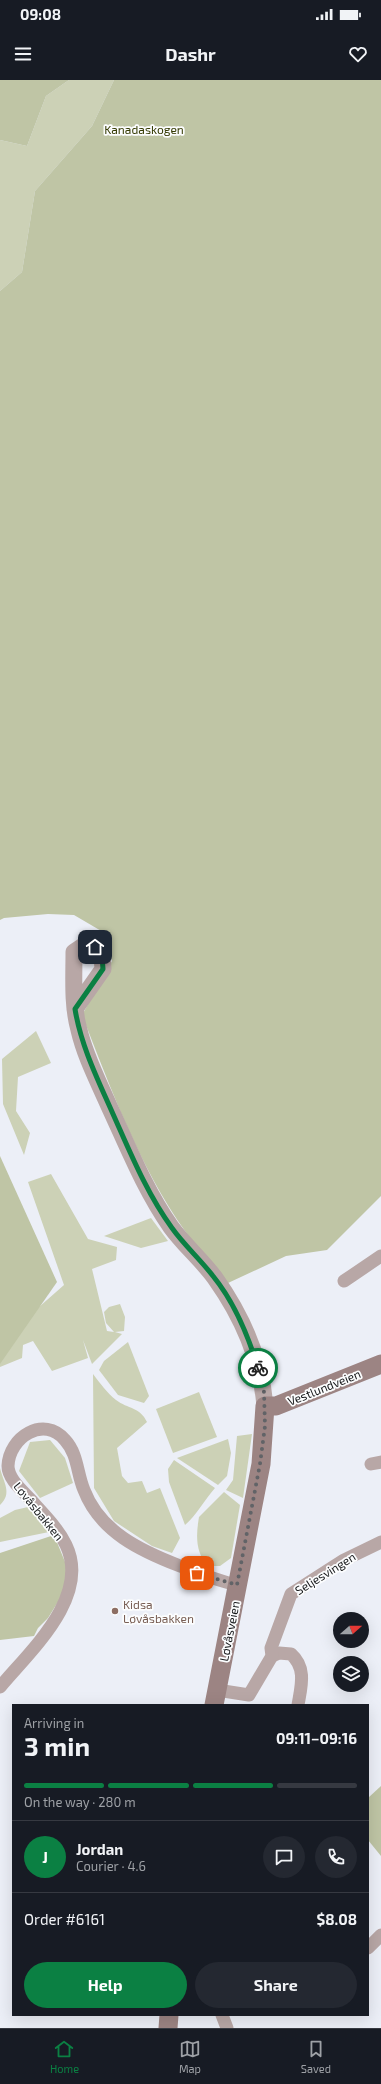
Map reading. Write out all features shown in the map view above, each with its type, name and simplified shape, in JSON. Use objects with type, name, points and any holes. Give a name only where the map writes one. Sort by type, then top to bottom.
[{"type":"main road","name":"Vestlundveien","points":[[265,1406],[276,1406],[381,1364]]},
{"type":"main road","name":"Løvåsveien","points":[[216,1697],[260,1464],[265,1406]]},
{"type":"main road","points":[[168,2028],[169,2016]]},
{"type":"street","name":"Løvåsveien","points":[[75,1009],[78,1030],[90,1062],[138,1170],[171,1228],[214,1277],[237,1312],[248,1335],[264,1392],[265,1406]]},
{"type":"street","points":[[344,1281],[381,1256]]},
{"type":"street","name":"Løvåsbakken","points":[[0,1687],[57,1618],[68,1598],[72,1579],[71,1564],[66,1544],[55,1527],[26,1496],[9,1472],[9,1460],[17,1443],[24,1435],[32,1431],[42,1429],[52,1431],[65,1440],[75,1457],[79,1479],[93,1509],[109,1528],[124,1540],[158,1558],[224,1582],[237,1585]]},
{"type":"street","name":"Seljesvingen","points":[[216,1697],[248,1700],[272,1656],[271,1648],[291,1594],[344,1560],[381,1542]]},
{"type":"street","points":[[272,1656],[279,1653],[291,1654],[299,1662],[302,1679],[298,1704]]},
{"type":"street","points":[[369,1947],[381,1935]]},
{"type":"street","points":[[222,2016],[227,2028]]},
{"type":"green space","points":[[0,80],[69,80],[46,96],[27,146],[0,140]]},
{"type":"green space","points":[[69,80],[114,80],[92,126],[35,191],[22,272],[0,291],[0,140],[27,146],[46,96]]},
{"type":"green space","name":"Kanadaskogen","points":[[114,80],[381,80],[381,1196],[327,1250],[286,1256],[228,1283],[185,1231],[154,1180],[140,1154],[115,1099],[82,1015],[112,961],[103,932],[74,915],[48,914],[4,918],[0,920],[0,291],[22,272],[35,191],[92,126]]},
{"type":"green space","points":[[36,1031],[51,1063],[18,1077],[16,1111],[30,1133],[24,1155],[3,1104],[2,1059]]},
{"type":"green space","points":[[0,1156],[57,1282],[0,1364]]},
{"type":"green space","points":[[51,1174],[88,1239],[117,1247],[116,1260],[92,1269],[107,1331],[114,1332],[106,1323],[104,1312],[109,1307],[120,1304],[125,1317],[124,1331],[115,1332],[122,1334],[92,1364],[83,1340],[88,1358],[52,1371],[33,1341],[23,1345],[22,1358],[0,1367],[0,1363],[22,1322],[64,1285],[28,1182]]},
{"type":"green space","points":[[151,1218],[168,1241],[141,1248],[104,1236]]},
{"type":"green space","points":[[128,1342],[149,1396],[144,1403],[118,1395],[99,1370],[104,1361]]},
{"type":"green space","points":[[93,1374],[113,1397],[120,1403],[137,1411],[147,1422],[117,1448],[122,1476],[128,1483],[142,1481],[147,1493],[160,1488],[180,1538],[172,1553],[152,1546],[114,1521],[94,1488]]},
{"type":"green space","points":[[199,1392],[217,1437],[173,1453],[156,1409]]},
{"type":"green space","points":[[252,1434],[243,1498],[226,1490],[233,1480],[237,1436]]},
{"type":"green space","points":[[228,1439],[231,1453],[227,1476],[218,1485],[177,1458]]},
{"type":"green space","points":[[50,1440],[65,1458],[73,1483],[40,1498],[19,1471],[30,1442]]},
{"type":"green space","points":[[174,1460],[215,1488],[185,1525],[169,1482],[168,1469]]},
{"type":"green space","points":[[0,1468],[7,1492],[4,1501],[0,1505]]},
{"type":"green space","points":[[224,1492],[240,1505],[231,1558],[220,1566],[208,1566],[199,1549],[197,1530],[199,1517]]},
{"type":"green space","points":[[28,1507],[40,1519],[49,1532],[0,1542],[0,1518],[15,1510]]},
{"type":"green space","points":[[54,1535],[72,1579],[48,1618],[38,1628],[34,1636],[0,1640],[0,1553]]},
{"type":"green space","points":[[381,1786],[381,1856],[369,1841],[369,1797]]},
{"type":"way so far","points":[[197,1573],[237,1585],[260,1464],[265,1426],[264,1392],[258,1368]]},
{"type":"place","name":"Kidsa Løvåsbakken","points":[[115,1611]]},
{"type":"route","points":[[95,947],[102,956],[103,969],[75,1009],[78,1030],[90,1062],[138,1170],[171,1228],[214,1277],[237,1312],[248,1335],[258,1368]]}]
